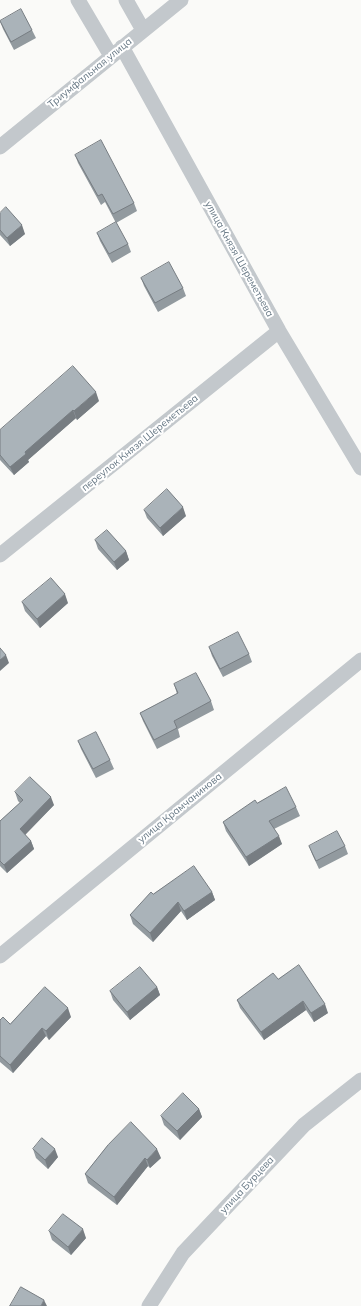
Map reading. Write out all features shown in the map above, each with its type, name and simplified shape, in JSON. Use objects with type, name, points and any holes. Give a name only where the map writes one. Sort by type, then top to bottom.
[{"type":"street","name":"улица Князя Шереметьева","points":[[78,0],[117,52],[279,331],[361,468]]},
{"type":"street","points":[[126,0],[143,30]]},
{"type":"street","name":"Триумфальная улица","points":[[0,147],[181,0]]},
{"type":"street","name":"переулок Князя Шереметьева","points":[[0,555],[279,331]]},
{"type":"street","name":"улица Крамчанинова","points":[[0,956],[361,660]]},
{"type":"street","name":"улица Бурцева","points":[[149,1306],[183,1253],[304,1125],[361,1080]]},
{"type":"building","points":[[21,9],[32,30],[11,42],[0,21]]},
{"type":"building","points":[[101,140],[134,203],[113,214],[102,194],[98,196],[75,155]]},
{"type":"building","points":[[6,207],[22,225],[7,238],[0,230],[0,213]]},
{"type":"building","points":[[116,222],[128,244],[109,254],[97,233]]},
{"type":"building","points":[[169,262],[183,288],[155,303],[141,278]]},
{"type":"building","points":[[73,366],[96,392],[74,411],[73,410],[10,467],[0,455],[0,430]]},
{"type":"building","points":[[167,489],[183,507],[160,528],[144,510]]},
{"type":"building","points":[[107,530],[126,551],[114,562],[95,540]]},
{"type":"building","points":[[51,578],[65,594],[37,619],[22,602]]},
{"type":"building","points":[[238,632],[249,654],[220,669],[209,647]]},
{"type":"building","points":[[0,648],[6,655],[0,660]]},
{"type":"building","points":[[196,673],[211,701],[174,721],[177,728],[154,740],[140,713],[178,693],[174,684]]},
{"type":"building","points":[[96,732],[110,760],[93,769],[78,741]]},
{"type":"building","points":[[30,777],[51,797],[20,829],[31,841],[4,865],[0,861],[0,821],[23,800],[15,792]]},
{"type":"building","points":[[286,787],[296,807],[269,821],[279,836],[246,857],[223,822],[255,800],[257,803]]},
{"type":"building","points":[[337,831],[345,846],[316,861],[309,846]]},
{"type":"building","points":[[194,866],[212,892],[184,911],[178,902],[150,933],[130,915],[151,892],[153,894]]},
{"type":"building","points":[[299,965],[325,1004],[311,1013],[303,1001],[261,1032],[237,1000],[273,973],[278,979]]},
{"type":"building","points":[[140,967],[157,987],[127,1012],[110,991]]},
{"type":"building","points":[[45,987],[68,1008],[46,1031],[42,1028],[10,1065],[0,1056],[0,1020],[3,1017],[10,1024]]},
{"type":"building","points":[[183,1093],[199,1109],[177,1131],[161,1116]]},
{"type":"building","points":[[131,1122],[157,1149],[147,1160],[145,1158],[114,1197],[85,1174],[108,1145]]},
{"type":"building","points":[[42,1138],[55,1149],[45,1160],[33,1149]]},
{"type":"building","points":[[63,1214],[83,1229],[68,1247],[49,1231]]},
{"type":"building","points":[[21,1287],[44,1300],[41,1306],[10,1306]]}]
